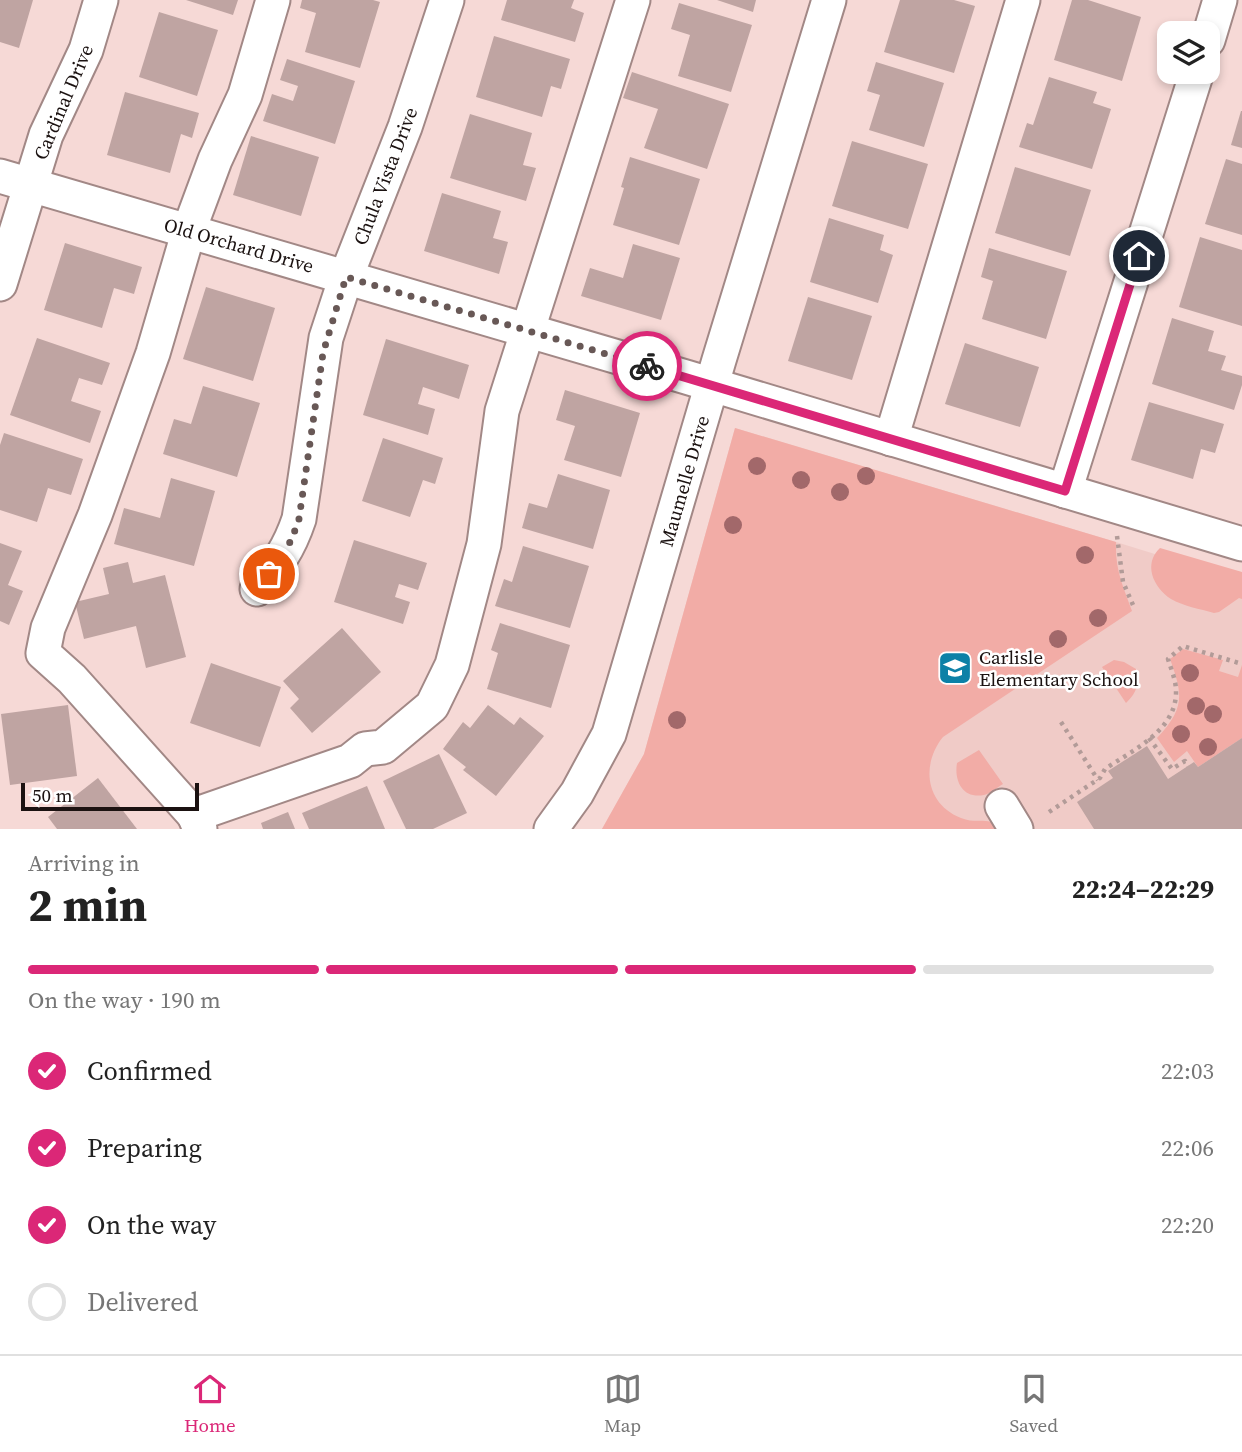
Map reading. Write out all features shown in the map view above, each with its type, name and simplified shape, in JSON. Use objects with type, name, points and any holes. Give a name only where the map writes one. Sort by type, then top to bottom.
[{"type":"street","name":"Cardinal Drive","points":[[0,284],[15,180],[46,135],[86,50],[101,0]]},
{"type":"street","points":[[273,0],[245,95],[215,160],[189,230],[153,353],[95,515],[48,628],[43,653],[72,679],[197,822],[350,761],[365,749],[383,747],[432,706],[452,665],[484,544],[502,411],[633,0]]},
{"type":"street","name":"Chula Vista Drive","points":[[257,589],[282,560],[299,519],[326,338],[346,277],[405,127],[447,0]]},
{"type":"street","name":"Maumelle Drive","points":[[551,829],[577,793],[609,734],[829,0]]},
{"type":"street","points":[[891,439],[1023,0]]},
{"type":"street","points":[[1214,21],[1220,0]]},
{"type":"street","points":[[1065,491],[1193,84]]},
{"type":"street","name":"Old Orchard Drive","points":[[15,180],[1065,491],[1240,538]]},
{"type":"path","points":[[1111,530],[1118,540],[1123,582],[1133,605]]},
{"type":"path","points":[[1049,812],[1098,780],[1105,769],[1149,738],[1167,721],[1175,702],[1176,688],[1168,659],[1182,646],[1242,664]]},
{"type":"path","points":[[1170,648],[1174,653]]},
{"type":"path","points":[[1061,722],[1098,780]]},
{"type":"path","points":[[1149,738],[1172,769],[1185,761],[1188,766]]},
{"type":"shaded area","name":"Carlisle Elementary School","points":[[735,428],[1242,581],[1242,829],[602,829],[644,754]]},
{"type":"shaded area","name":"Carlisle Elementary School","points":[[735,428],[1116,542],[1118,570],[1132,611],[943,737],[931,759],[930,782],[940,803],[949,812],[972,821],[992,822],[1002,829],[602,829],[644,754]]},
{"type":"shaded area","points":[[1160,548],[1242,572],[1242,599],[1239,598],[1214,613],[1171,599],[1159,588],[1152,575],[1152,561]]},
{"type":"shaded area","points":[[1183,649],[1223,660],[1219,671],[1238,677],[1242,665],[1242,738],[1198,767],[1187,751],[1174,762],[1157,738],[1177,709],[1179,692],[1170,659]]},
{"type":"shaded area","points":[[1114,660],[1136,669],[1137,688],[1126,703],[1102,667]]},
{"type":"shaded area","points":[[979,750],[1003,784],[986,794],[976,795],[961,787],[956,769],[957,763]]},
{"type":"building","points":[[0,0],[33,0],[19,48],[0,42]]},
{"type":"building","points":[[186,0],[238,0],[233,15]]},
{"type":"building","points":[[302,0],[380,2],[360,68],[305,52],[316,13],[300,8]]},
{"type":"building","points":[[507,0],[574,0],[571,8],[584,13],[575,42],[501,20]]},
{"type":"building","points":[[717,0],[756,0],[753,12]]},
{"type":"building","points":[[900,0],[954,0],[975,6],[954,73],[884,52]]},
{"type":"building","points":[[1072,0],[1088,0],[1141,17],[1122,81],[1054,60]]},
{"type":"building","points":[[679,3],[752,25],[731,92],[678,76],[690,35],[671,29]]},
{"type":"building","points":[[159,12],[218,30],[197,96],[139,77]]},
{"type":"building","points":[[494,36],[570,59],[561,89],[551,86],[542,117],[476,97]]},
{"type":"building","points":[[287,59],[355,81],[335,144],[263,121],[272,94],[293,101],[298,86],[280,80]]},
{"type":"building","points":[[876,62],[944,83],[924,147],[869,130],[880,95],[867,91]]},
{"type":"building","points":[[632,72],[729,104],[707,169],[644,148],[658,109],[623,98]]},
{"type":"building","points":[[1049,77],[1097,92],[1093,103],[1111,109],[1092,169],[1019,147],[1027,123],[1033,125]]},
{"type":"building","points":[[125,92],[199,113],[192,138],[181,134],[170,173],[107,155]]},
{"type":"building","points":[[1242,111],[1242,148],[1231,145]]},
{"type":"building","points":[[470,114],[532,133],[523,165],[536,168],[526,201],[450,178]]},
{"type":"building","points":[[251,136],[319,157],[301,216],[233,195]]},
{"type":"building","points":[[852,141],[928,164],[908,229],[832,206]]},
{"type":"building","points":[[630,157],[700,179],[679,245],[613,225]]},
{"type":"building","points":[[1226,159],[1242,164],[1242,235],[1205,224]]},
{"type":"building","points":[[1015,167],[1091,190],[1070,256],[995,233]]},
{"type":"building","points":[[442,193],[501,211],[493,238],[508,242],[499,274],[424,251]]},
{"type":"building","points":[[829,218],[884,235],[880,250],[893,255],[878,303],[810,282]]},
{"type":"building","points":[[1200,237],[1242,250],[1242,326],[1179,307]]},
{"type":"building","points":[[65,243],[142,267],[134,294],[114,288],[102,328],[44,310]]},
{"type":"building","points":[[633,244],[680,258],[661,320],[581,296],[590,268],[623,278]]},
{"type":"building","points":[[989,248],[1067,271],[1046,339],[982,319],[993,281],[981,277]]},
{"type":"building","points":[[206,287],[275,308],[253,381],[183,359]]},
{"type":"building","points":[[808,297],[872,316],[852,380],[788,361]]},
{"type":"building","points":[[1172,318],[1214,331],[1208,351],[1226,356],[1221,370],[1242,376],[1234,410],[1152,384]]},
{"type":"building","points":[[37,338],[110,363],[102,385],[79,378],[71,401],[101,411],[90,443],[10,415]]},
{"type":"building","points":[[386,339],[469,365],[459,399],[423,387],[418,404],[435,409],[428,435],[363,415]]},
{"type":"building","points":[[965,343],[1039,367],[1020,427],[945,404]]},
{"type":"building","points":[[203,386],[260,403],[237,477],[163,454],[174,419],[191,424]]},
{"type":"building","points":[[565,390],[640,413],[621,477],[564,460],[575,426],[556,420]]},
{"type":"building","points":[[1149,402],[1224,424],[1215,453],[1201,449],[1193,479],[1131,460]]},
{"type":"building","points":[[4,433],[83,459],[71,495],[48,488],[37,522],[0,510],[0,445]]},
{"type":"building","points":[[383,438],[443,458],[435,484],[423,480],[410,517],[362,501]]},
{"type":"building","points":[[558,474],[610,490],[593,549],[522,528],[529,503],[547,508]]},
{"type":"building","points":[[171,478],[215,491],[194,566],[114,544],[124,508],[160,518]]},
{"type":"building","points":[[354,540],[427,563],[418,590],[399,584],[395,597],[410,602],[403,624],[334,602]]},
{"type":"building","points":[[0,543],[22,551],[8,585],[23,591],[9,625],[0,621]]},
{"type":"building","points":[[523,546],[589,566],[570,628],[495,606],[504,579],[512,582]]},
{"type":"building","points":[[128,562],[133,583],[165,575],[186,657],[146,668],[136,626],[84,639],[75,602],[109,594],[103,568]]},
{"type":"building","points":[[500,623],[570,645],[551,708],[487,689],[498,653],[491,650]]},
{"type":"building","points":[[342,628],[381,672],[312,733],[290,708],[299,699],[283,681]]},
{"type":"building","points":[[211,663],[281,687],[260,747],[190,723]]},
{"type":"building","points":[[68,705],[77,776],[10,785],[1,714]]},
{"type":"building","points":[[488,705],[514,725],[520,717],[544,736],[496,796],[463,770],[466,767],[443,749],[463,722],[470,728]]},
{"type":"building","points":[[1242,738],[1242,829],[1094,829],[1077,802],[1113,778],[1108,771],[1147,746],[1168,779],[1194,762],[1198,767]]},
{"type":"building","points":[[439,754],[467,813],[433,829],[406,829],[383,781]]},
{"type":"building","points":[[98,778],[137,829],[57,829],[48,817]]},
{"type":"building","points":[[367,786],[385,829],[309,829],[302,813]]},
{"type":"building","points":[[288,812],[295,829],[263,829],[261,823]]},
{"type":"way so far","points":[[269,574],[282,560],[299,519],[323,353],[346,277],[647,366]]},
{"type":"place","name":"Carlisle Elementary School","points":[[955,668]]},
{"type":"route","points":[[647,366],[1065,491],[1139,256]]}]
